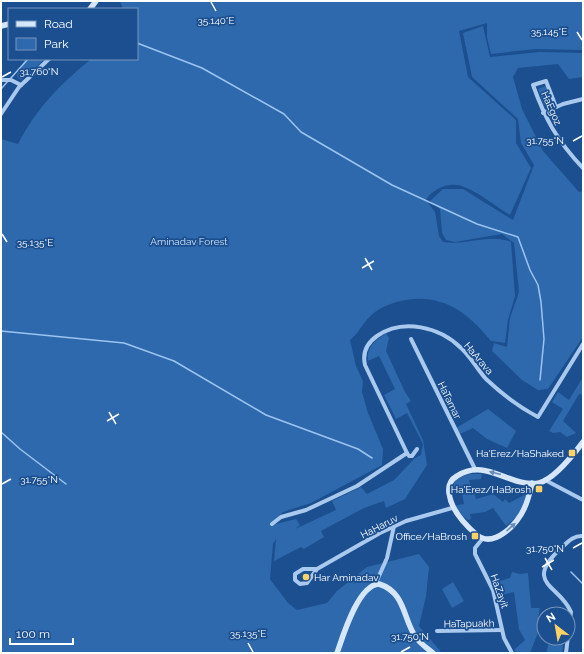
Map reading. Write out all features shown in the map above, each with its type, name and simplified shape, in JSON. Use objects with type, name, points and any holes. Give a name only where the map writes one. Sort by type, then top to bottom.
[{"type":"street","points":[[1,114],[21,85],[48,60]]},
{"type":"street","points":[[1,80],[11,80],[21,85]]},
{"type":"street","name":"HaEgoz","points":[[556,107],[546,81],[533,85],[544,113],[558,138],[583,168]]},
{"type":"street","points":[[544,113],[556,107],[583,99]]},
{"type":"street","name":"HaArava","points":[[407,453],[364,365],[364,354],[367,345],[380,334],[390,328],[402,326],[422,327],[443,335],[461,348],[480,372],[493,385],[519,406],[538,417],[583,344]]},
{"type":"street","name":"HaTamar","points":[[411,338],[475,469]]},
{"type":"street","points":[[532,483],[525,509],[514,524],[497,537],[483,538],[477,535],[452,508],[450,499],[450,483],[464,471],[475,469],[532,483],[545,480],[566,462],[583,442]]},
{"type":"street","points":[[272,524],[281,517],[306,510],[357,486],[407,453],[409,456],[412,456],[417,450]]},
{"type":"street","points":[[545,480],[583,500]]},
{"type":"street","name":"HaHaruv","points":[[317,569],[299,571],[295,575],[295,580],[300,584],[306,583],[317,569],[394,526],[452,508]]},
{"type":"street","points":[[337,653],[360,599],[369,588],[375,584],[387,558],[394,526]]},
{"type":"street","points":[[566,653],[571,612],[548,584],[545,578],[545,570],[551,558],[572,539],[578,536],[583,536]]},
{"type":"street","name":"HaZayit","points":[[483,538],[476,546],[474,552],[494,594],[502,630],[506,643],[512,653]]},
{"type":"street","points":[[375,584],[385,586],[398,597],[404,608],[414,636],[433,653]]},
{"type":"street","name":"HaTapuakh","points":[[437,631],[502,630]]},
{"type":"green space","name":"Aminadav Forest","points":[[120,1],[583,1],[583,50],[536,49],[491,54],[487,37],[487,23],[459,31],[468,77],[516,120],[516,143],[531,168],[510,215],[476,193],[459,185],[448,185],[438,189],[426,200],[435,212],[439,236],[443,242],[451,243],[495,239],[511,242],[515,296],[508,320],[505,343],[491,341],[475,323],[455,308],[432,300],[406,300],[390,304],[375,312],[350,340],[356,366],[363,381],[362,392],[368,413],[383,449],[382,465],[311,503],[283,512],[274,522],[276,524],[296,519],[300,525],[295,529],[336,510],[332,501],[361,487],[367,494],[394,480],[415,458],[421,455],[423,444],[407,413],[396,419],[384,395],[395,389],[379,356],[368,361],[368,352],[370,348],[386,333],[389,338],[386,351],[405,392],[411,401],[406,404],[423,440],[427,465],[405,499],[386,508],[384,501],[364,508],[321,531],[324,537],[304,549],[301,547],[274,561],[276,539],[273,544],[270,579],[288,603],[297,610],[327,603],[337,591],[367,567],[419,554],[429,567],[426,596],[419,626],[442,653],[1,653],[1,139],[18,144],[33,119],[50,97],[90,60],[138,60],[138,8],[123,8]]},
{"type":"green space","points":[[483,26],[490,57],[539,52],[583,53],[583,77],[569,79],[558,64],[518,68],[513,77],[522,109],[543,151],[579,192],[583,191],[583,337],[548,389],[538,390],[522,380],[492,351],[494,343],[507,347],[510,318],[519,292],[514,243],[502,234],[455,242],[446,240],[442,233],[440,209],[430,201],[443,189],[463,189],[513,220],[534,165],[521,143],[518,119],[472,77],[463,33]]},
{"type":"green space","points":[[24,60],[44,60],[21,80],[17,77]]},
{"type":"green space","points":[[546,86],[552,103],[544,106],[538,89]]},
{"type":"green space","points":[[583,377],[583,395],[579,394],[563,421],[576,433],[567,437],[560,432],[553,433],[549,431],[563,409],[552,402],[558,392],[569,400]]},
{"type":"green space","points":[[488,409],[516,431],[507,448],[487,439],[473,428],[460,434],[456,428]]},
{"type":"green space","points":[[470,474],[482,474],[481,479],[469,480],[471,487],[464,491],[453,493],[455,482],[463,476]]},
{"type":"green space","points":[[474,491],[476,499],[493,494],[503,502],[505,499],[509,503],[526,494],[526,499],[520,512],[506,526],[493,508],[485,512],[470,514],[471,519],[468,520],[454,509],[453,506],[464,504],[462,494]]},
{"type":"green space","points":[[512,572],[520,574],[528,573],[531,608],[536,608],[536,638],[530,653],[518,653],[514,650],[525,640],[519,629],[514,592],[497,596],[493,583],[510,578]]},
{"type":"green space","points":[[453,582],[464,601],[452,608],[442,589]]},
{"type":"green space","points":[[548,646],[563,646],[562,653],[546,653]]},
{"type":"waterway","points":[[138,43],[202,68],[284,114],[301,132],[392,185],[477,224],[518,237],[530,270],[538,285],[541,302],[544,339],[540,380]]},
{"type":"waterway","points":[[10,79],[27,60]]},
{"type":"waterway","points":[[1,89],[8,81]]},
{"type":"waterway","points":[[1,331],[124,343],[174,361],[266,415],[358,449],[372,458]]},
{"type":"waterway","points":[[1,432],[20,449],[66,484]]},
{"type":"waterway","points":[[571,572],[583,584]]},
{"type":"place","name":"Ha'Erez/HaShaked","points":[[572,453]]},
{"type":"place","name":"Ha'Erez/HaBrosh","points":[[539,489]]},
{"type":"place","name":"Office/HaBrosh","points":[[475,536]]},
{"type":"place","name":"Har Aminadav","points":[[306,577]]}]
